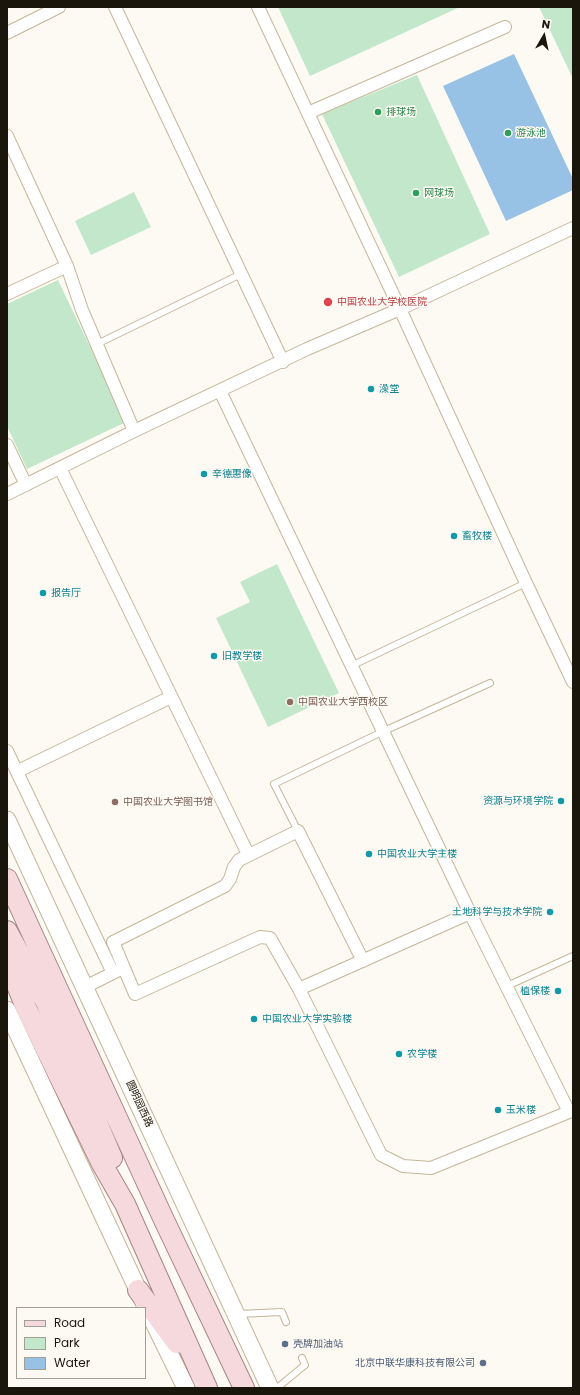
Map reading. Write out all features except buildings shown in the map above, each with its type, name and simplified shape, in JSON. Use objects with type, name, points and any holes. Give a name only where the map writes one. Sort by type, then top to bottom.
[{"type":"main road","points":[[7,879],[164,1220],[244,1388]]},
{"type":"main road","points":[[7,931],[46,1002],[93,1109],[121,1180],[126,1204]]},
{"type":"main road","points":[[7,961],[27,1010],[102,1164],[126,1204],[207,1388]]},
{"type":"main road","points":[[138,1290],[197,1368]]},
{"type":"street","points":[[7,33],[59,7]]},
{"type":"street","points":[[115,7],[283,362]]},
{"type":"street","points":[[258,7],[573,682]]},
{"type":"street","points":[[308,113],[505,27]]},
{"type":"street","points":[[7,136],[67,266],[82,310],[134,431]]},
{"type":"street","points":[[7,494],[134,431],[573,228]]},
{"type":"street","points":[[7,294],[67,266]]},
{"type":"street","points":[[220,392],[351,666],[384,731],[470,913],[569,1112],[431,1168],[404,1166],[381,1155],[299,989],[270,938],[260,937],[135,994],[113,942],[225,886],[230,879],[238,860],[248,854],[298,832],[362,961]]},
{"type":"street","points":[[7,445],[26,485]]},
{"type":"street","points":[[60,468],[248,854]]},
{"type":"street","points":[[18,771],[171,698]]},
{"type":"street","points":[[7,751],[18,771],[112,973]]},
{"type":"street","name":"圆明园西路","points":[[7,820],[270,1388]]},
{"type":"street","points":[[299,989],[470,913]]},
{"type":"street","points":[[85,987],[124,968]]},
{"type":"street","points":[[7,1010],[138,1290],[186,1388]]},
{"type":"lane","points":[[97,344],[241,274]]},
{"type":"lane","points":[[351,666],[526,583]]},
{"type":"lane","points":[[298,832],[274,784],[384,731],[490,683]]},
{"type":"lane","points":[[507,986],[573,956]]},
{"type":"lane","points":[[236,1314],[282,1312],[286,1322]]},
{"type":"lane","points":[[277,1388],[306,1365],[302,1358]]},
{"type":"green space","points":[[278,7],[460,7],[310,76]]},
{"type":"green space","points":[[539,7],[573,7],[573,79]]},
{"type":"green space","name":"网球场","points":[[417,75],[490,234],[399,277],[322,114]]},
{"type":"green space","points":[[134,192],[151,227],[91,255],[75,221]]},
{"type":"green space","points":[[58,280],[126,422],[27,469],[7,426],[7,304]]},
{"type":"green space","points":[[277,564],[339,693],[268,727],[216,618],[250,602],[240,582]]},
{"type":"water","name":"游泳池","points":[[514,54],[573,179],[573,190],[506,221],[443,86]]},
{"type":"place","name":"排球场","points":[[378,112]]},
{"type":"place","name":"游泳池","points":[[508,133]]},
{"type":"place","name":"网球场","points":[[416,193]]},
{"type":"place","name":"中国农业大学校医院","points":[[328,302]]},
{"type":"place","name":"澡堂","points":[[371,389]]},
{"type":"place","name":"辛德惠像","points":[[204,474]]},
{"type":"place","name":"畜牧楼","points":[[454,536]]},
{"type":"place","name":"报告厅","points":[[43,593]]},
{"type":"place","name":"旧教学楼","points":[[214,656]]},
{"type":"place","name":"中国农业大学西校区","points":[[290,702]]},
{"type":"place","name":"资源与环境学院","points":[[561,801]]},
{"type":"place","name":"中国农业大学图书馆","points":[[115,802]]},
{"type":"place","name":"中国农业大学主楼","points":[[369,854]]},
{"type":"place","name":"土地科学与技术学院","points":[[550,912]]},
{"type":"place","name":"植保楼","points":[[558,991]]},
{"type":"place","name":"中国农业大学实验楼","points":[[254,1019]]},
{"type":"place","name":"农学楼","points":[[399,1054]]},
{"type":"place","name":"玉米楼","points":[[498,1110]]},
{"type":"place","name":"壳牌加油站","points":[[285,1344]]},
{"type":"place","name":"北京中联华康科技有限公司","points":[[483,1363]]}]
